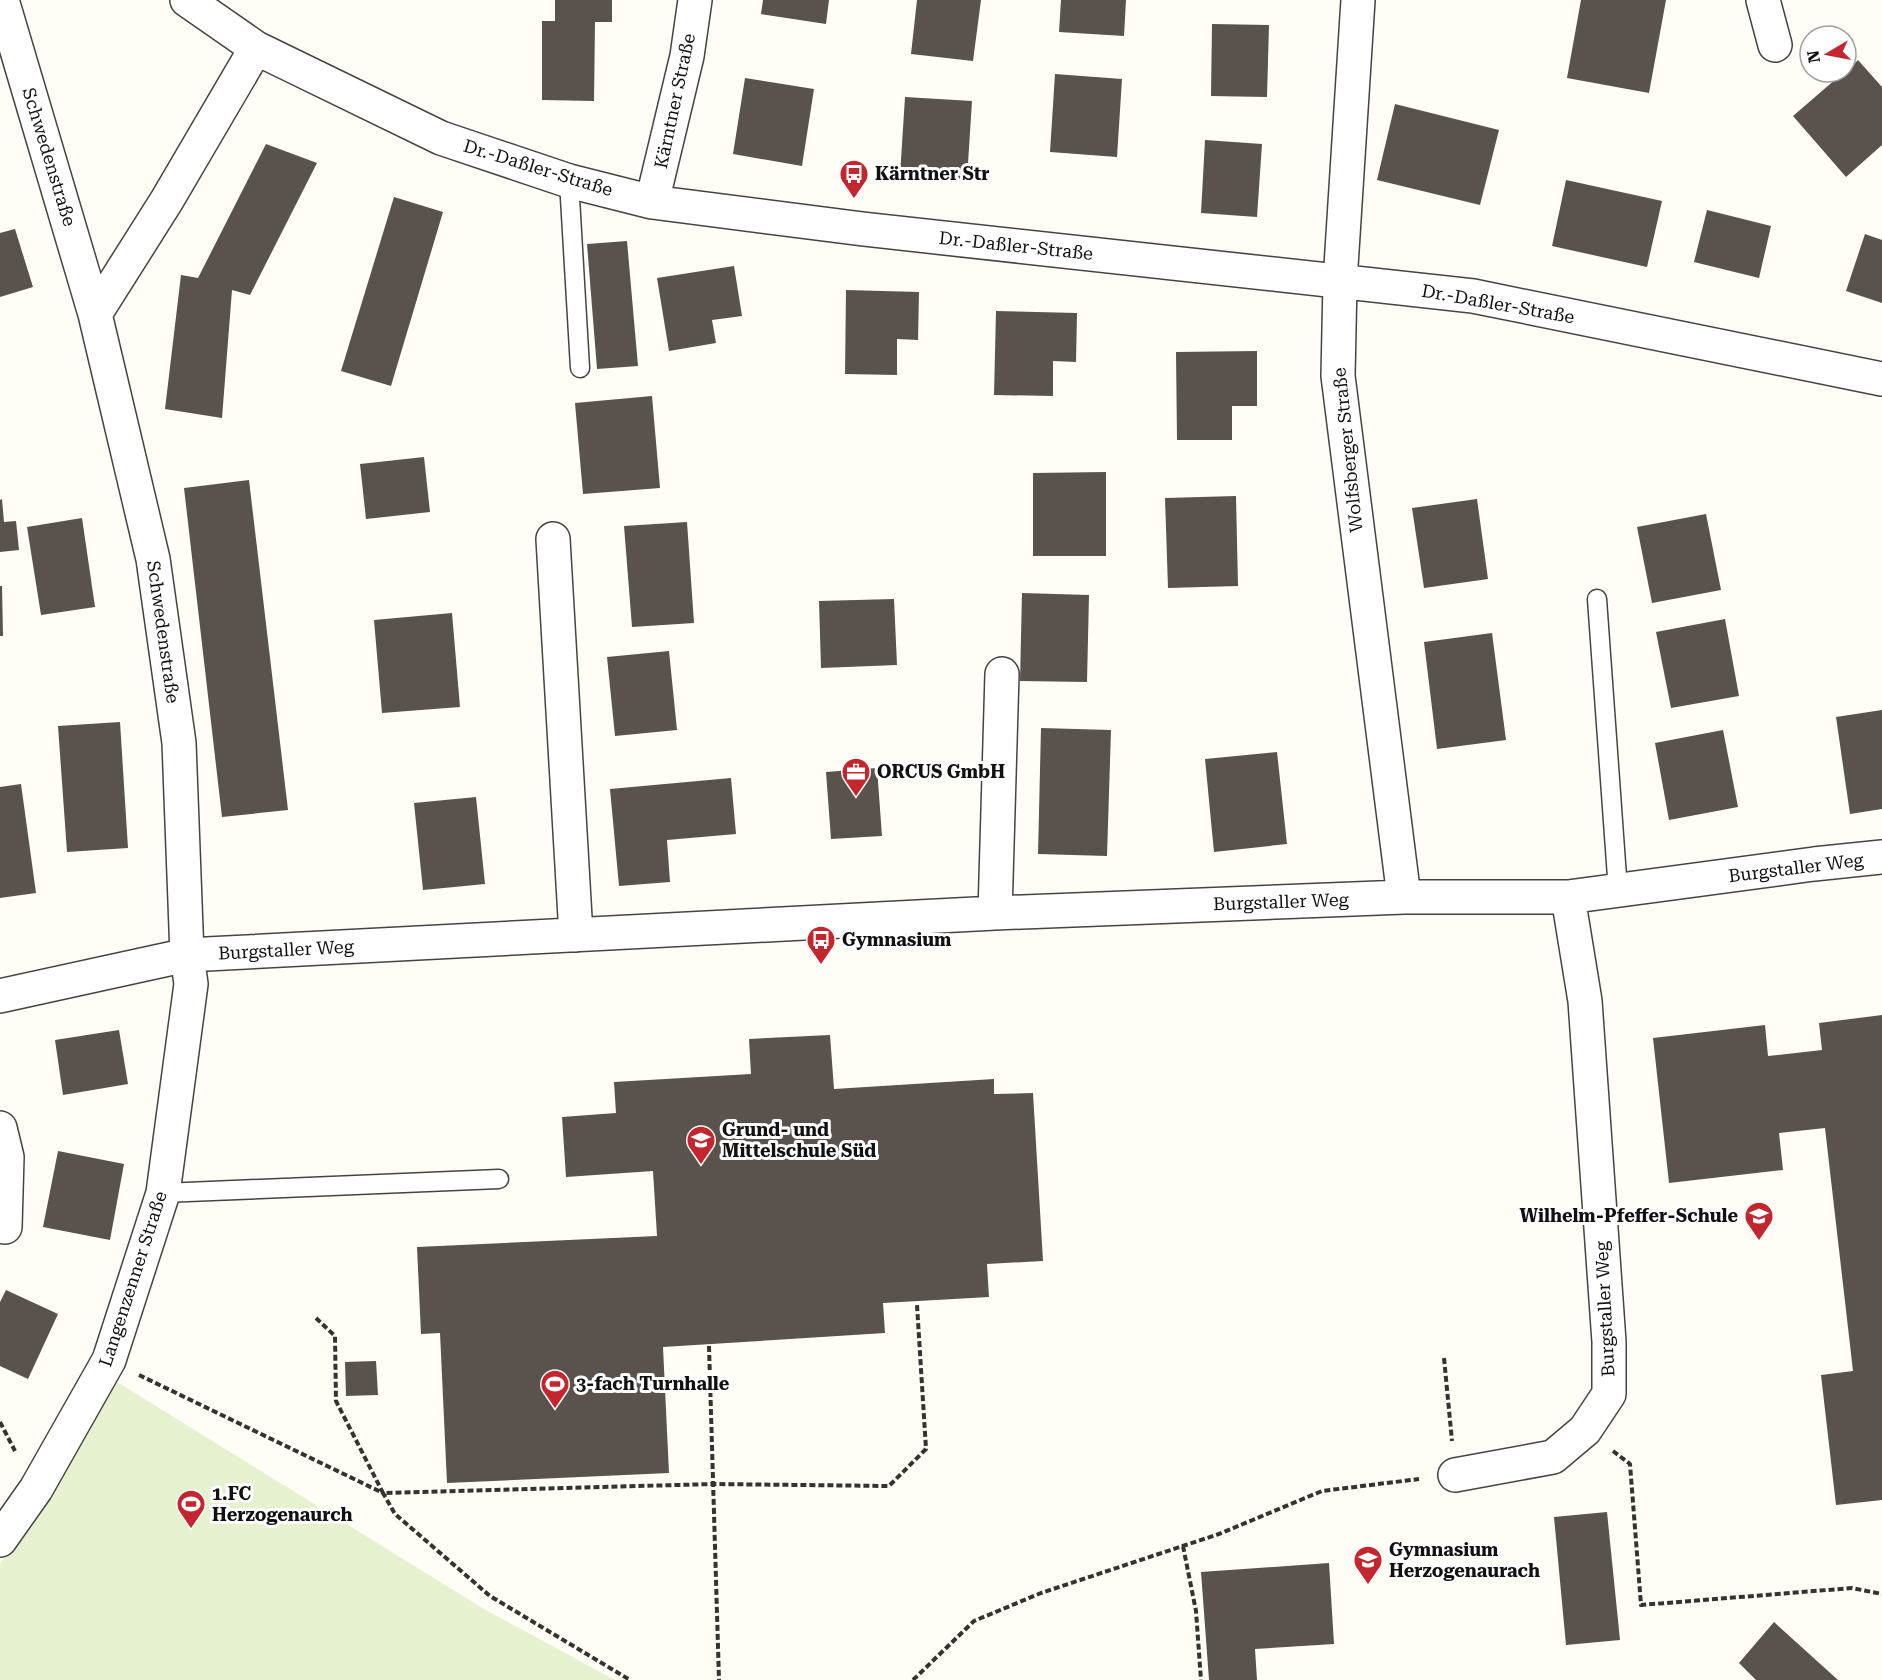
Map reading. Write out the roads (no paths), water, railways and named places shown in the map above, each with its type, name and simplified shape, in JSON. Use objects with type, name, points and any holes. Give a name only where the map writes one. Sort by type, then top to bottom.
[{"type":"street","name":"Schwedenstraße","points":[[2,0],[95,314],[153,559],[179,743],[187,955]]},
{"type":"street","name":"Dr.-Daßler-Straße","points":[[187,0],[256,48],[441,138],[569,182],[652,202],[863,229],[1473,296],[1882,379]]},
{"type":"street","name":"Kärntner Straße","points":[[652,202],[687,56],[695,0]]},
{"type":"street","name":"Wolfsberger Straße","points":[[1358,0],[1340,282],[1338,376],[1404,897]]},
{"type":"street","points":[[1763,0],[1775,45]]},
{"type":"street","points":[[95,314],[167,200],[256,48]]},
{"type":"street","points":[[553,538],[576,935]]},
{"type":"street","points":[[994,913],[1002,674]]},
{"type":"street","name":"Burgstaller Weg","points":[[0,996],[187,955],[994,913],[1404,897],[1568,897],[1882,857]]},
{"type":"street","name":"Burgstaller Weg","points":[[1455,1475],[1554,1457],[1585,1430],[1609,1394],[1609,1342],[1585,1001],[1568,897]]},
{"type":"street","name":"Langenzenner Straße","points":[[0,1539],[36,1489],[109,1360],[163,1193],[191,984],[187,955]]},
{"type":"street","points":[[0,1128],[7,1157],[4,1227]]},
{"type":"lane","points":[[569,182],[580,368]]},
{"type":"lane","points":[[1597,599],[1618,891]]},
{"type":"lane","points":[[163,1193],[499,1179]]},
{"type":"place","name":"Kärntner Str","points":[[854,200]]},
{"type":"place","name":"ORCUS GmbH","points":[[856,798]]},
{"type":"place","name":"Gymnasium","points":[[821,966]]},
{"type":"place","name":"Grund- und Mittelschule Süd","points":[[701,1166]]},
{"type":"place","name":"Wilhelm-Pfeffer-Schule","points":[[1759,1242]]},
{"type":"place","name":"3-fach Turnhalle","points":[[555,1410]]},
{"type":"place","name":"1.FC Herzogenaurch","points":[[191,1530]]},
{"type":"place","name":"Gymnasium Herzogenaurach","points":[[1368,1586]]}]
